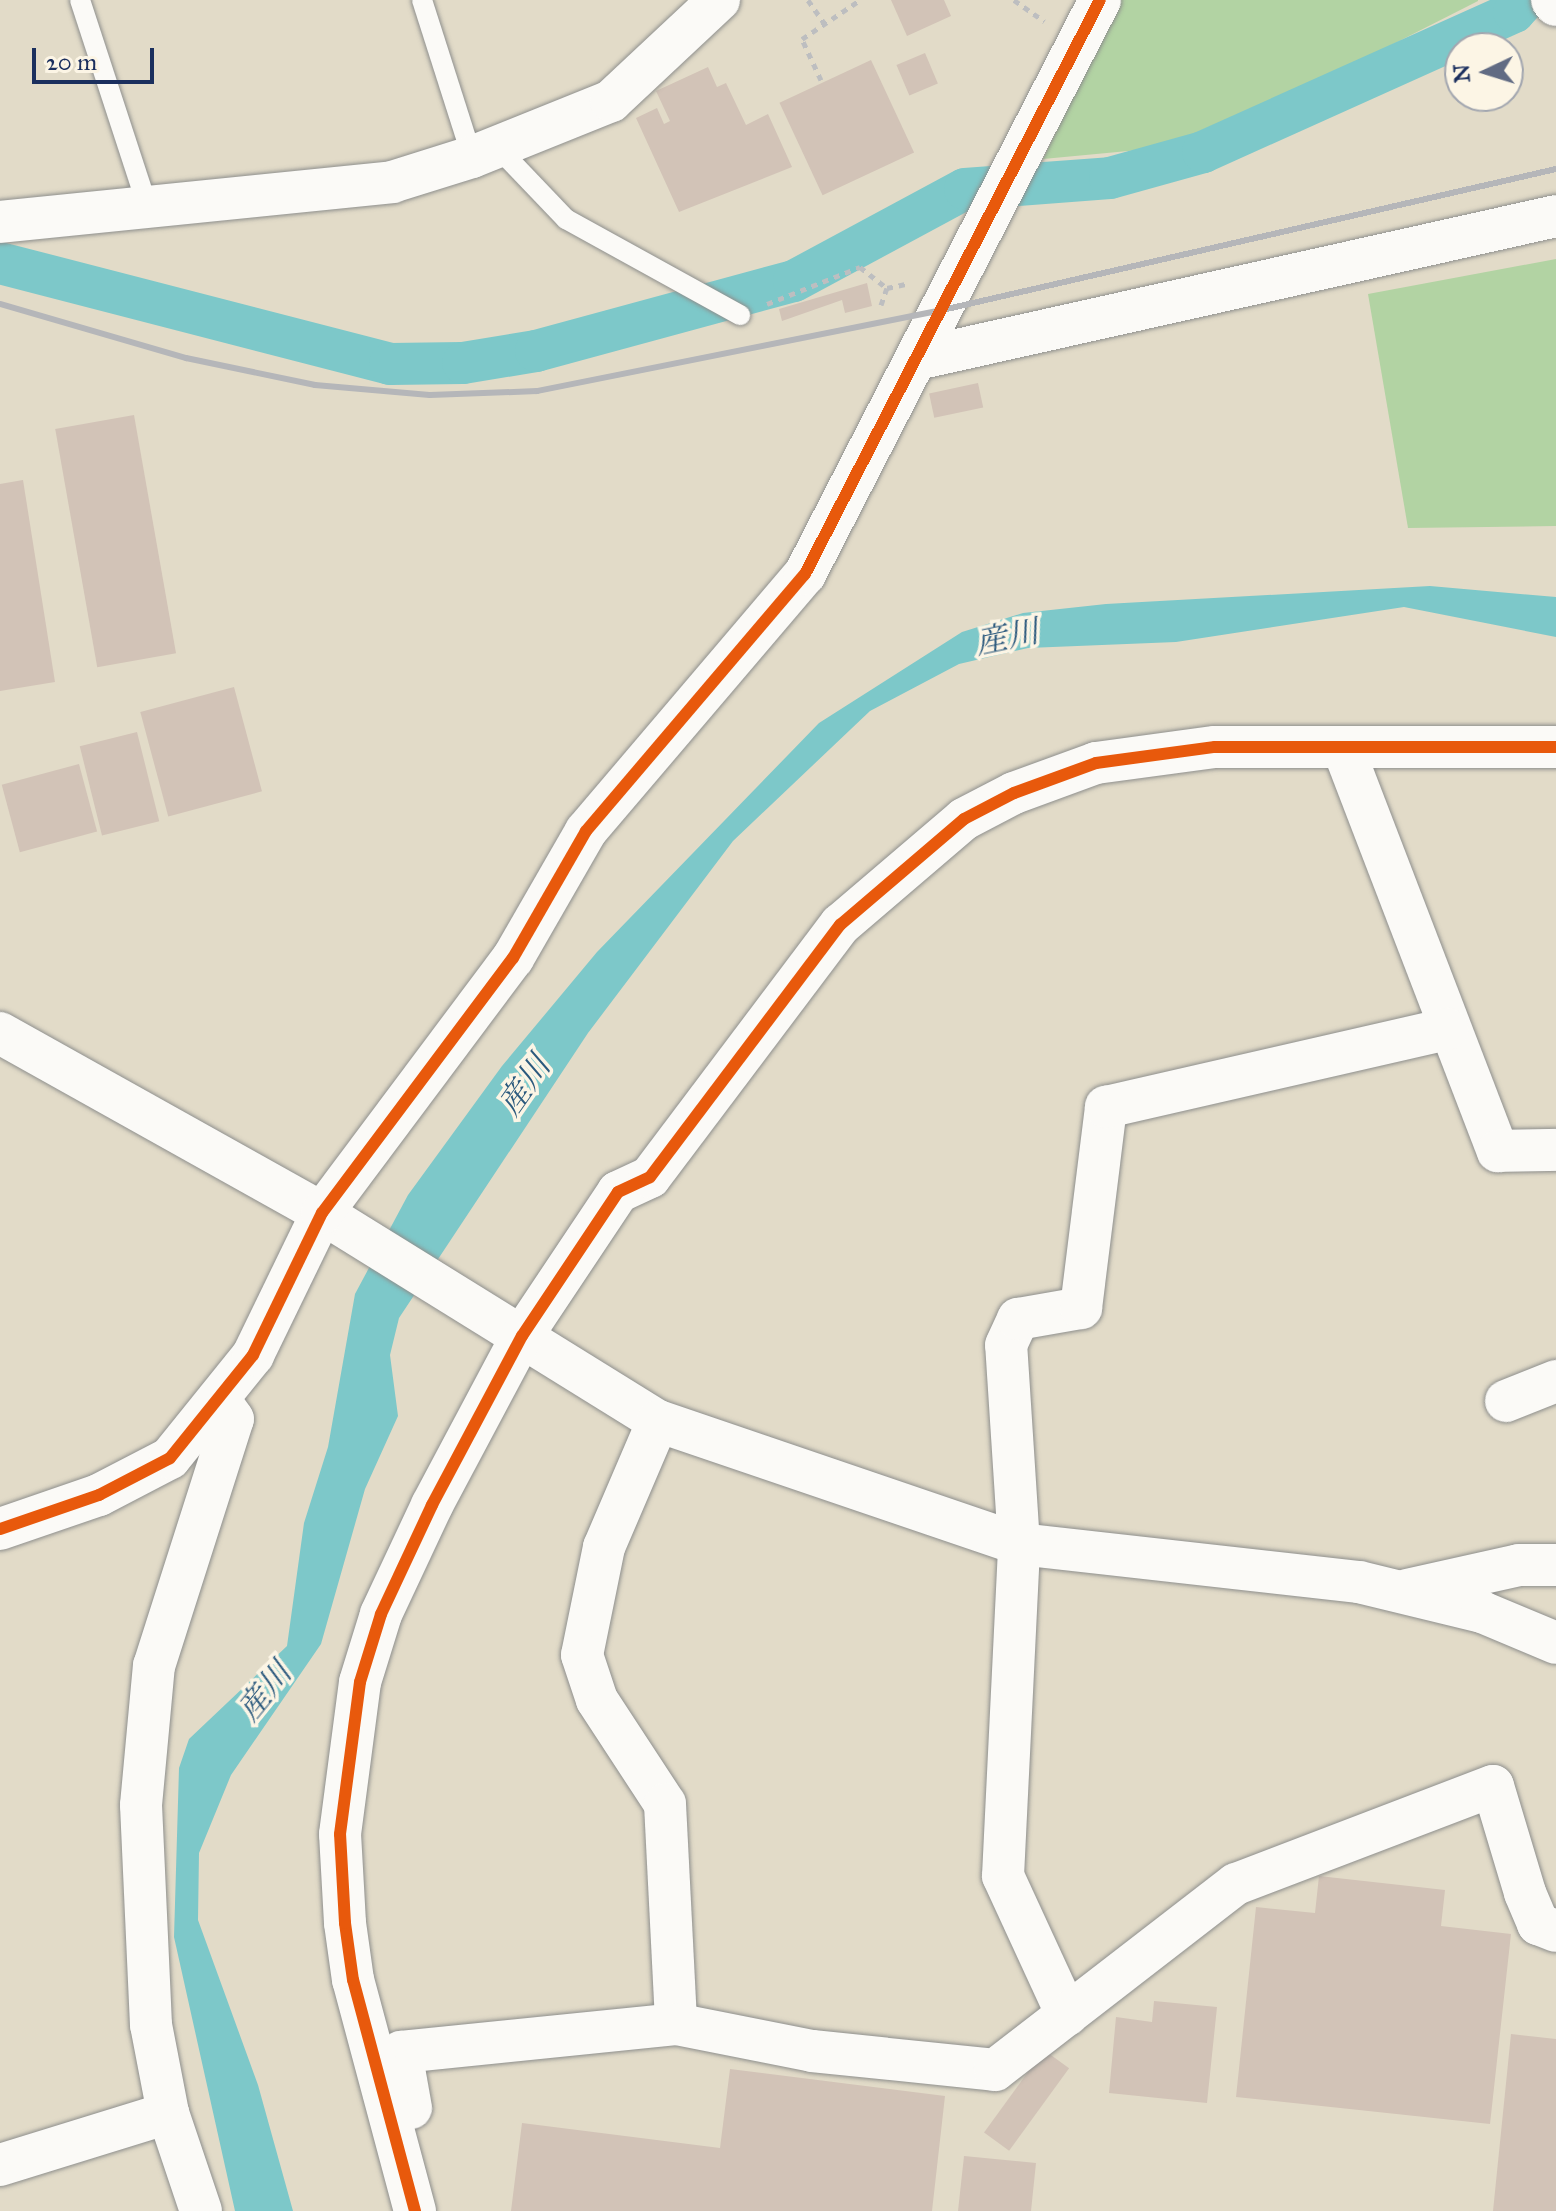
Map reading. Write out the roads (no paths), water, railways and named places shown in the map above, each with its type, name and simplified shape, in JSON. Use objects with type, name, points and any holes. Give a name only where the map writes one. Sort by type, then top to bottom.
[{"type":"street","points":[[0,222],[392,182],[486,153],[611,101],[719,0]]},
{"type":"street","points":[[0,1529],[99,1495],[170,1458],[253,1355],[513,958],[586,831],[805,574],[1100,0]]},
{"type":"street","points":[[917,359],[1556,216]]},
{"type":"street","points":[[431,2211],[408,2151],[345,1923],[340,1834],[360,1682],[393,1587],[514,1330],[618,1192],[650,1177],[840,925],[964,819],[1109,760],[1215,747],[1556,747]]},
{"type":"street","points":[[1343,748],[1447,1029],[1498,1151],[1556,1150]]},
{"type":"street","points":[[1067,2015],[1003,1876],[1019,1544],[1006,1345],[1018,1319],[1081,1308],[1106,1107],[1447,1029]]},
{"type":"street","points":[[0,1033],[339,1223],[658,1421],[1019,1544],[1398,1592],[1482,1612],[1556,1643]]},
{"type":"street","points":[[1506,1401],[1556,1381]]},
{"type":"street","points":[[201,2211],[168,2113],[151,2025],[141,1805],[154,1666],[233,1419],[219,1400]]},
{"type":"street","points":[[658,1421],[604,1547],[582,1655],[597,1700],[665,1804],[676,2024]]},
{"type":"street","points":[[1398,1592],[1519,1565],[1556,1565]]},
{"type":"street","points":[[415,2211],[401,2052],[676,2024],[812,2051],[995,2070],[1236,1884],[1493,1786],[1525,1893],[1538,1924],[1556,1931]]},
{"type":"street","points":[[0,2165],[168,2113]]},
{"type":"lane","points":[[80,0],[147,205]]},
{"type":"lane","points":[[422,0],[486,153],[566,219],[729,307]]},
{"type":"water","name":"産川","points":[[1430,586],[1556,597],[1556,637],[1404,607],[1176,642],[1028,648],[959,664],[870,711],[733,841],[588,1033],[399,1318],[390,1355],[398,1416],[365,1489],[321,1644],[231,1775],[199,1853],[198,1920],[258,2085],[293,2211],[235,2211],[174,1937],[179,1768],[189,1739],[287,1646],[304,1523],[328,1447],[355,1294],[408,1195],[502,1066],[597,952],[819,723],[962,632],[1023,613],[1106,604]]},
{"type":"waterway","points":[[0,263],[390,364],[463,363],[536,351],[794,281],[965,189],[1110,178],[1203,152],[1514,12],[1525,0]]},
{"type":"railway","points":[[0,304],[186,358],[315,385],[430,395],[537,391],[938,311],[1556,169]]}]
